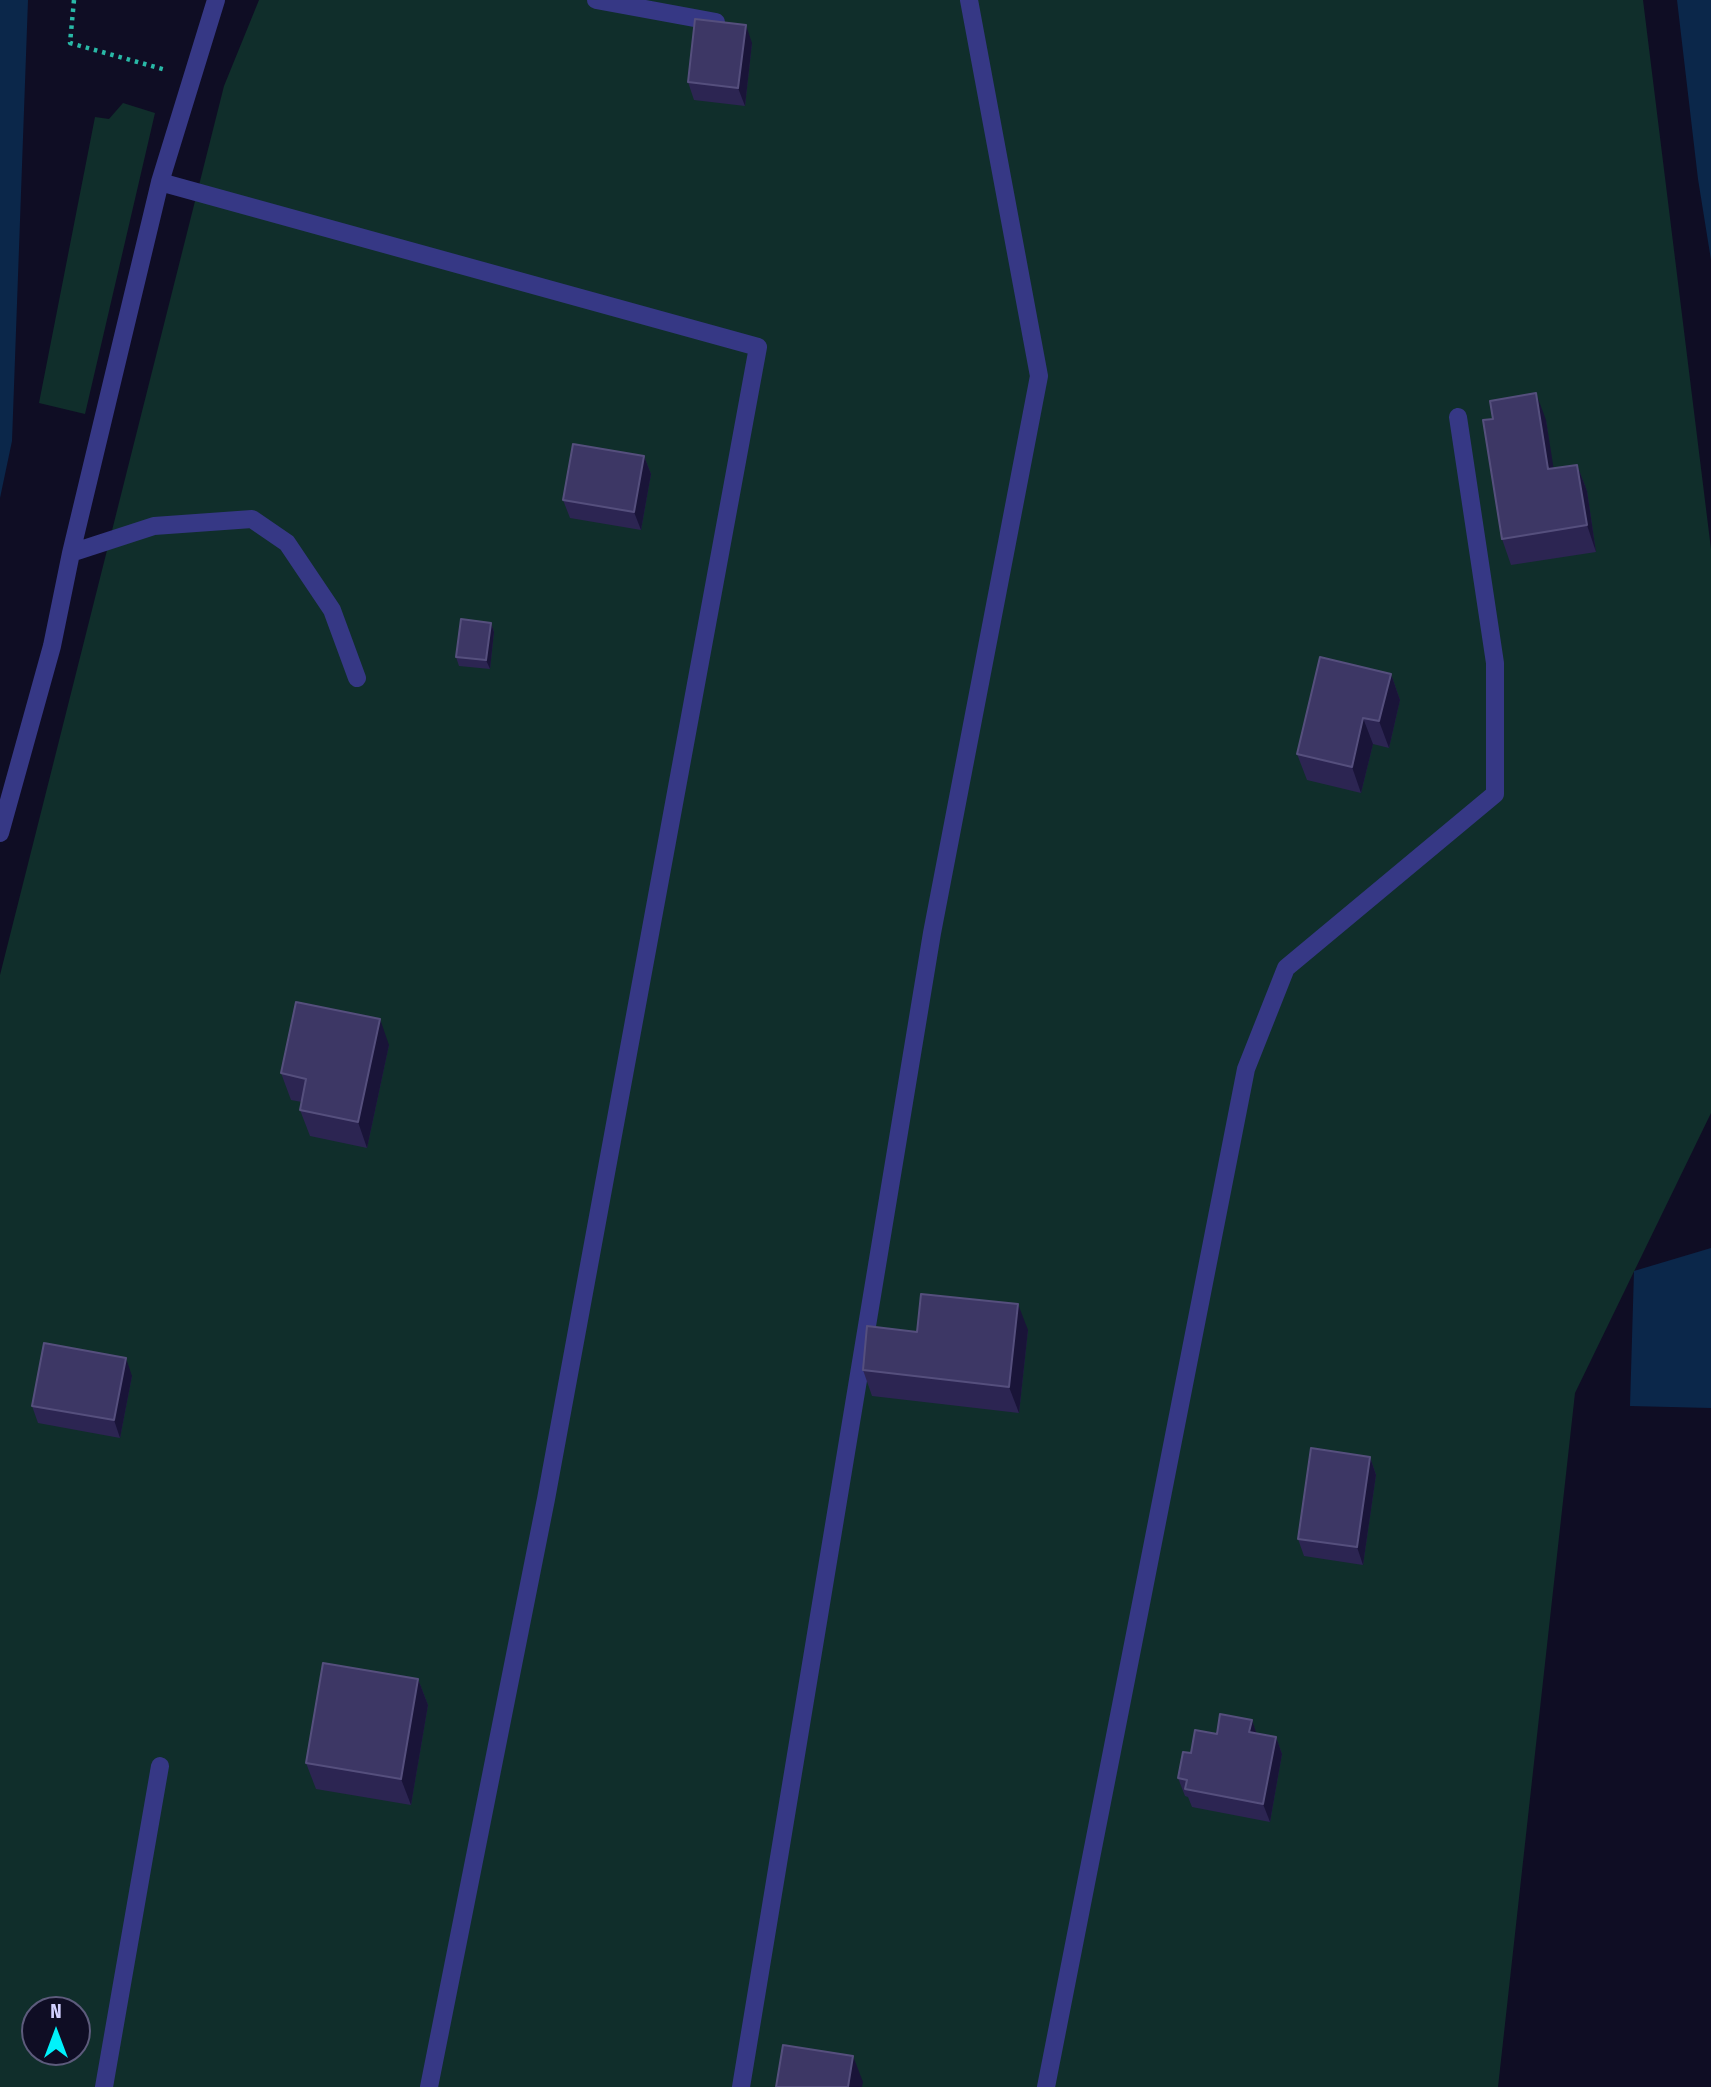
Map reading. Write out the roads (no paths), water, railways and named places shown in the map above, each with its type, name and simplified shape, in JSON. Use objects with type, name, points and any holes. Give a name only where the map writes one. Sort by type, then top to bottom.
[{"type":"street","points":[[0,833],[52,646],[71,553],[160,182],[216,0]]},
{"type":"street","points":[[596,0],[716,22]]},
{"type":"street","points":[[741,2087],[932,933],[1039,376],[969,0]]},
{"type":"street","points":[[160,182],[758,347],[549,1486],[429,2087]]},
{"type":"street","points":[[1046,2087],[1246,1069],[1286,968],[1495,794],[1495,663],[1458,417]]},
{"type":"street","points":[[71,553],[154,526],[252,519],[287,543],[332,610],[357,678]]},
{"type":"street","points":[[104,2087],[160,1766]]},
{"type":"water","points":[[0,0],[28,0],[12,441],[0,498]]},
{"type":"water","points":[[1677,0],[1711,0],[1711,260],[1698,179]]},
{"type":"water","points":[[1711,1248],[1711,1408],[1630,1406],[1634,1271]]}]
